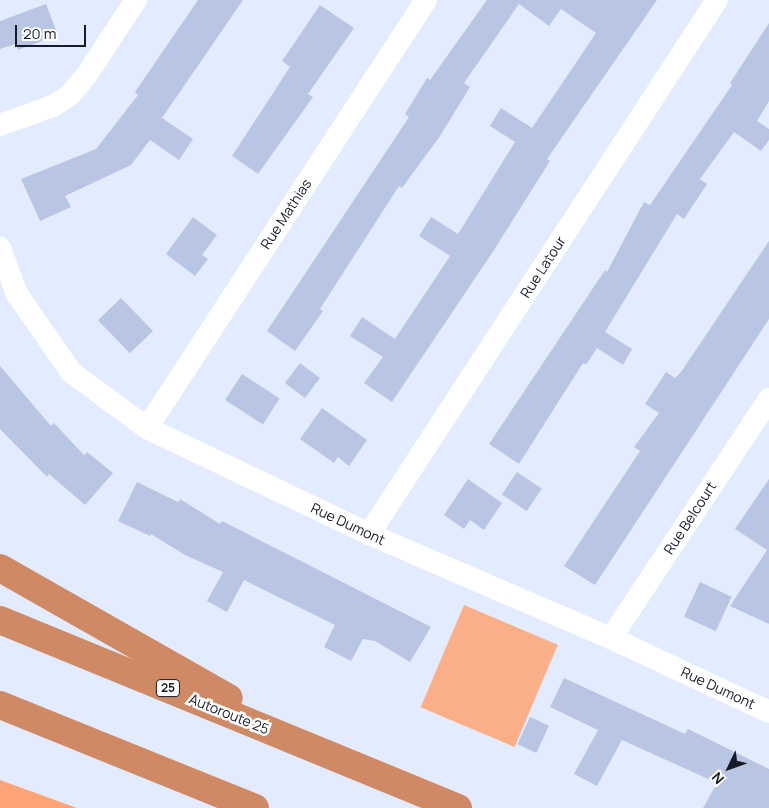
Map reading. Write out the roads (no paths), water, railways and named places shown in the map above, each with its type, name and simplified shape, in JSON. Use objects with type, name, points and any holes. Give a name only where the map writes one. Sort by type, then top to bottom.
[{"type":"highway","points":[[0,568],[335,758]]},
{"type":"highway","name":"Autoroute 25","points":[[0,620],[458,808]]},
{"type":"highway","points":[[0,705],[255,808]]},
{"type":"street","points":[[0,125],[53,106],[70,95],[86,76],[136,0]]},
{"type":"street","name":"Rue Mathias","points":[[146,428],[426,0]]},
{"type":"street","name":"Rue Latour","points":[[369,534],[717,0]]},
{"type":"street","name":"Rue Dumont","points":[[0,248],[17,294],[71,372],[146,428],[369,534],[611,638],[769,712]]},
{"type":"street","name":"Rue Belcourt","points":[[611,638],[769,399]]}]
